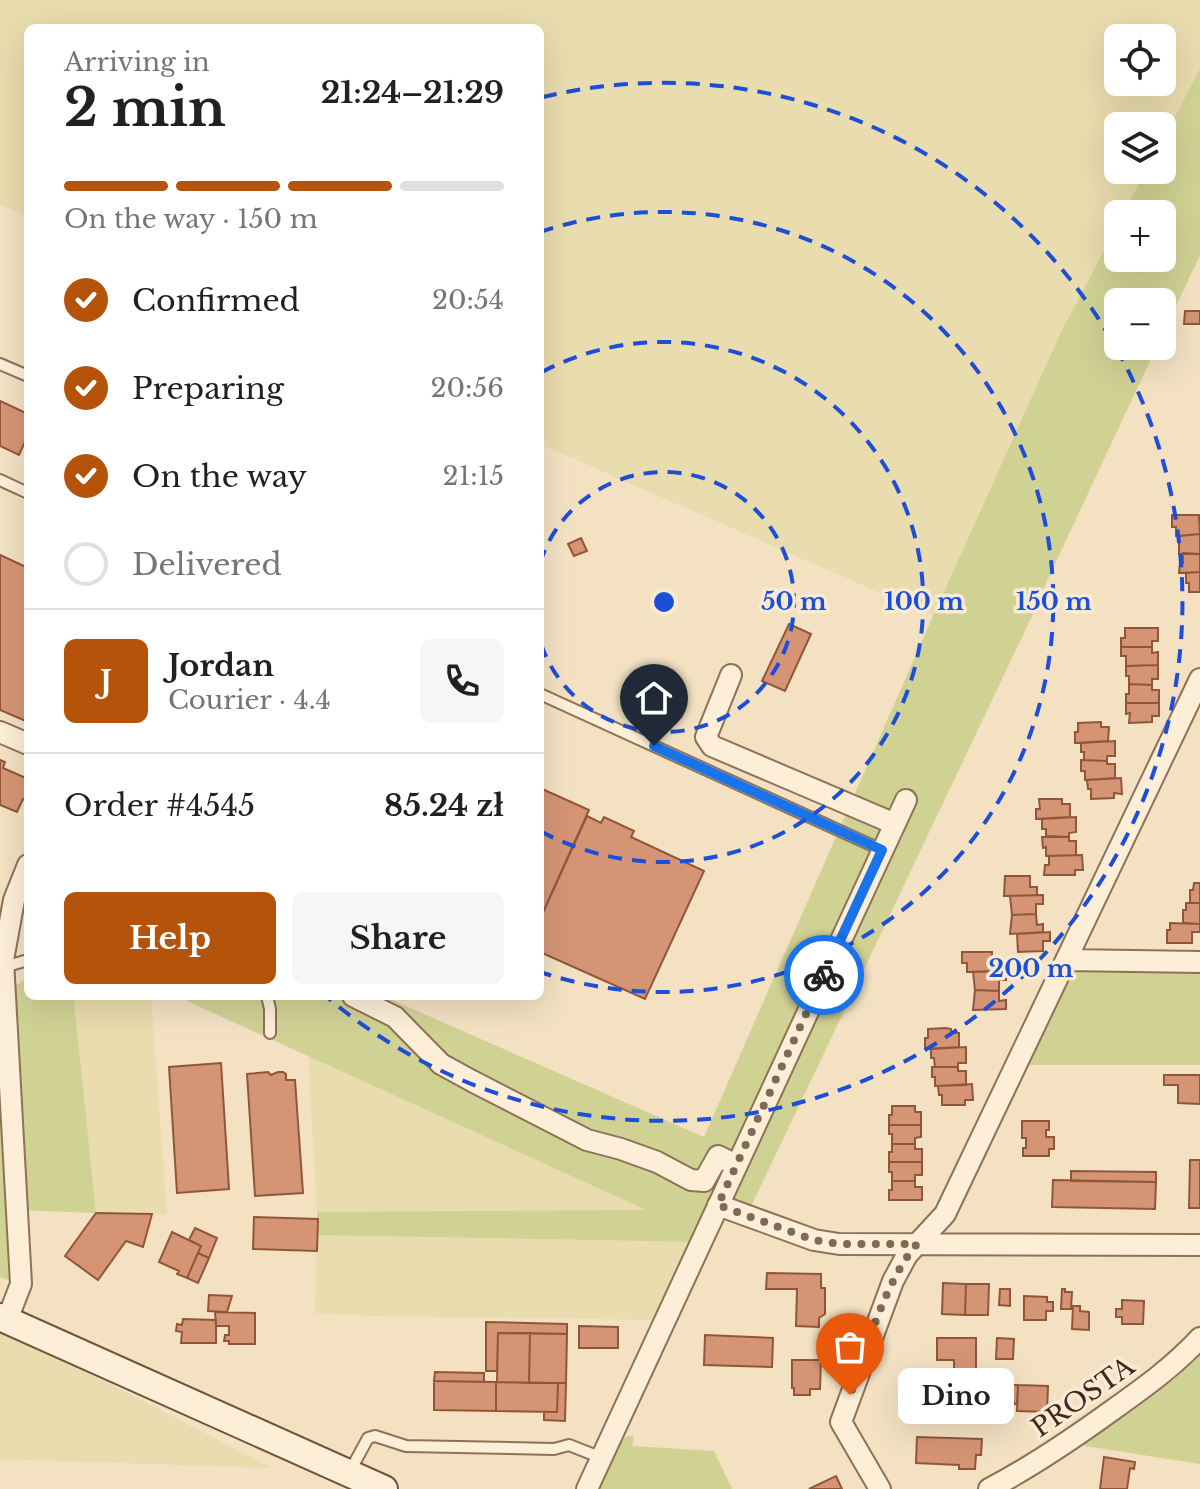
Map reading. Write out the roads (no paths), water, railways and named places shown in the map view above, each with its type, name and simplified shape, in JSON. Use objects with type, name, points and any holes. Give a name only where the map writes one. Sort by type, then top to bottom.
[{"type":"main road","points":[[3,1318],[345,1481],[384,1489]]},
{"type":"street","points":[[731,675],[706,737],[712,746],[895,824]]},
{"type":"street","points":[[880,1489],[841,1422],[893,1281],[907,1255],[945,1214],[1200,679]]},
{"type":"street","points":[[0,732],[24,742]]},
{"type":"street","points":[[587,1489],[906,800]]},
{"type":"street","points":[[3,1318],[21,1284],[2,962],[14,900],[24,875]]},
{"type":"street","points":[[1067,960],[1200,962]]},
{"type":"street","points":[[361,1000],[395,1017],[441,1064],[587,1140],[657,1162],[691,1180],[704,1181],[718,1156],[736,1165]]},
{"type":"street","points":[[718,1205],[814,1240],[839,1244],[1200,1245]]},
{"type":"street","name":"PROSTA","points":[[996,1488],[1077,1436],[1155,1379],[1200,1338]]},
{"type":"lane","points":[[0,364],[24,374]]},
{"type":"lane","points":[[0,480],[24,491]]},
{"type":"lane","points":[[544,696],[882,850]]},
{"type":"lane","points":[[2,962],[24,960]]},
{"type":"lane","points":[[268,1000],[270,1033]]},
{"type":"lane","points":[[345,1481],[368,1438],[375,1436],[406,1446],[554,1449],[569,1445],[602,1458]]},
{"type":"place","name":"Dino","points":[[850,1395]]}]
